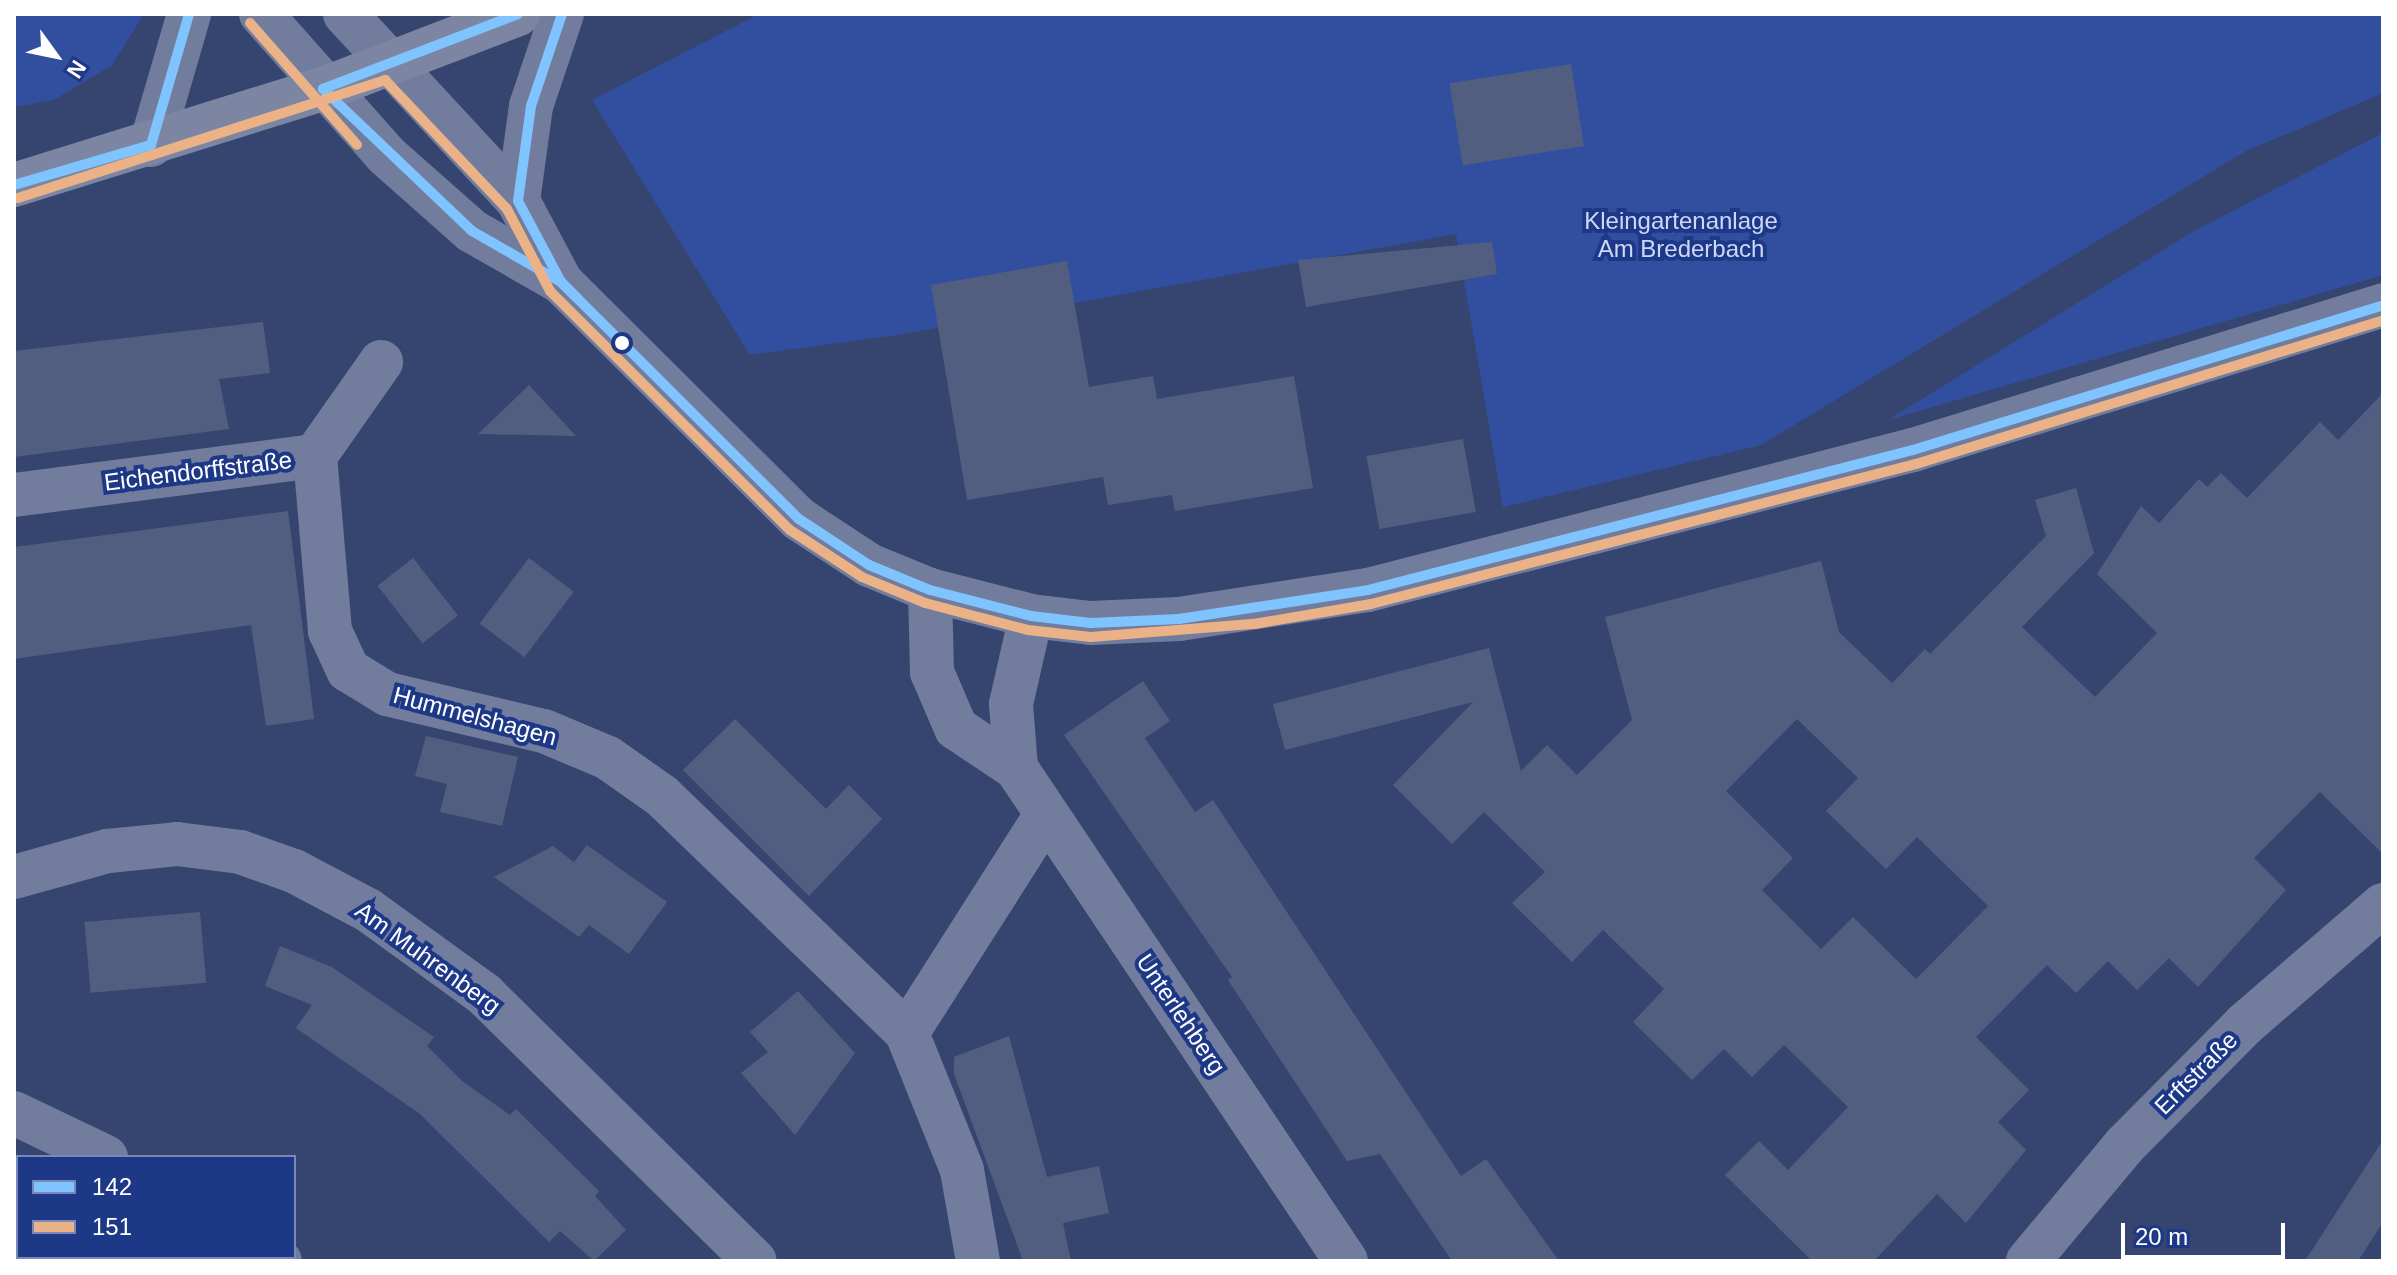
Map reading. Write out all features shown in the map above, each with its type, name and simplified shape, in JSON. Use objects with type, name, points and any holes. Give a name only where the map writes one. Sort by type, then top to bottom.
[{"type":"main road","points":[[14,185],[151,145],[323,89],[518,14]]},
{"type":"street","points":[[151,145],[189,14]]},
{"type":"street","points":[[261,14],[323,89],[472,231],[561,282],[799,519],[869,565],[930,590],[1031,616],[1091,623],[1179,619],[1368,590],[1913,450],[2383,305]]},
{"type":"street","points":[[345,14],[518,201],[561,282]]},
{"type":"street","points":[[518,201],[531,106],[562,14]]},
{"type":"street","name":"Eichendorffstraße","points":[[14,495],[315,456],[381,362]]},
{"type":"street","name":"Hummelshagen","points":[[315,456],[330,631],[348,670],[387,694],[544,731],[608,758],[662,796],[907,1033],[962,1170],[978,1261]]},
{"type":"street","name":"Unterlehberg","points":[[930,590],[932,672],[956,728],[1016,768],[1346,1261]]},
{"type":"street","name":"Unterlehberg","points":[[1016,768],[1011,704],[1031,616]]},
{"type":"street","points":[[907,1033],[1046,815]]},
{"type":"street","name":"Am Muhrenberg","points":[[14,877],[108,851],[177,844],[240,852],[294,871],[368,910],[484,994],[755,1261]]},
{"type":"street","name":"Erftstraße","points":[[2028,1261],[2125,1145],[2245,1024],[2383,905]]},
{"type":"street","points":[[14,1113],[102,1155]]},
{"type":"green space","points":[[14,14],[144,14],[112,65],[54,100],[14,107]]},
{"type":"green space","name":"Kleingartenanlage Am Brederbach","points":[[759,14],[2383,14],[2383,93],[2244,152],[1761,445],[1503,507],[1456,234],[897,335],[750,355],[592,100]]},
{"type":"green space","points":[[2383,133],[2383,275],[1888,420],[2194,231]]},
{"type":"building","points":[[1571,64],[1584,146],[1462,165],[1450,83]]},
{"type":"building","points":[[1492,242],[1497,274],[1306,307],[1298,260]]},
{"type":"building","points":[[1067,261],[1089,387],[1153,376],[1157,399],[1294,376],[1313,488],[1175,511],[1172,495],[1108,505],[1103,477],[967,500],[931,285]]},
{"type":"building","points":[[263,322],[270,373],[219,379],[229,429],[14,457],[14,351]]},
{"type":"building","points":[[529,385],[576,436],[478,434]]},
{"type":"building","points":[[2383,393],[2383,854],[2320,792],[2254,858],[2286,890],[2198,987],[2169,958],[2137,990],[2108,961],[2076,993],[2047,965],[1976,1037],[2029,1090],[1998,1122],[2026,1150],[1966,1223],[1937,1194],[1874,1261],[1812,1261],[1725,1175],[1759,1141],[1788,1170],[1848,1107],[1784,1045],[1752,1077],[1724,1049],[1692,1080],[1633,1022],[1664,989],[1603,930],[1572,962],[1512,903],[1545,872],[1484,812],[1452,844],[1393,785],[1473,702],[1285,750],[1273,704],[1489,648],[1521,771],[1547,745],[1577,775],[1632,720],[1605,617],[1821,561],[1839,632],[1892,683],[1925,649],[1930,654],[2046,536],[2035,500],[2076,488],[2094,553],[2022,627],[2095,697],[2157,633],[2097,574],[2141,506],[2159,523],[2199,479],[2207,487],[2221,473],[2247,498],[2320,422],[2338,440]],"holes":[[[1797,719],[1858,778],[1826,811],[1886,869],[1917,837],[1988,906],[1916,979],[1853,917],[1821,949],[1762,890],[1793,858],[1726,791]]]},
{"type":"building","points":[[1463,439],[1476,512],[1379,529],[1366,456]]},
{"type":"building","points":[[288,511],[314,719],[266,726],[251,625],[14,659],[14,547]]},
{"type":"building","points":[[413,558],[458,616],[422,643],[378,586]]},
{"type":"building","points":[[529,558],[574,592],[524,657],[480,623]]},
{"type":"building","points":[[1143,681],[1170,721],[1145,738],[1195,812],[1213,800],[1461,1176],[1486,1159],[1559,1261],[1452,1261],[1380,1154],[1347,1161],[1228,980],[1232,977],[1064,735]]},
{"type":"building","points":[[735,719],[826,809],[849,785],[882,819],[809,896],[683,770]]},
{"type":"building","points":[[426,736],[518,757],[502,826],[440,812],[447,784],[415,776]]},
{"type":"building","points":[[587,845],[667,902],[629,954],[589,925],[579,937],[494,877],[553,846],[574,862]]},
{"type":"building","points":[[200,912],[206,983],[91,993],[84,922]]},
{"type":"building","points":[[280,946],[332,967],[434,1037],[427,1046],[462,1081],[510,1115],[516,1109],[599,1191],[595,1196],[626,1230],[594,1261],[560,1231],[549,1242],[420,1114],[296,1028],[312,1005],[265,986]]},
{"type":"building","points":[[798,991],[855,1053],[795,1135],[741,1073],[768,1052],[750,1032]]},
{"type":"building","points":[[1009,1036],[1047,1177],[1099,1166],[1109,1213],[1063,1223],[1071,1261],[1023,1261],[954,1074],[954,1057]]},
{"type":"building","points":[[2383,1140],[2383,1222],[2358,1261],[2305,1261]]},
{"type":"transit line","name":"142","points":[[14,185],[151,145],[189,14]]},
{"type":"transit line","name":"142","points":[[518,14],[323,89],[472,231],[561,282],[799,519],[869,565],[930,590],[1031,616],[1091,623],[1179,619],[1368,590],[1913,450],[2383,305]]},
{"type":"transit line","name":"142","points":[[562,14],[531,106],[518,201],[561,282],[578,299]]},
{"type":"transit line","name":"151","points":[[250,23],[357,145]]},
{"type":"transit line","name":"151","points":[[18,198],[385,80],[507,209],[550,291],[790,530],[862,577],[925,603],[1028,630],[1091,637],[1254,624],[1371,604],[1916,464],[2383,320]]}]
